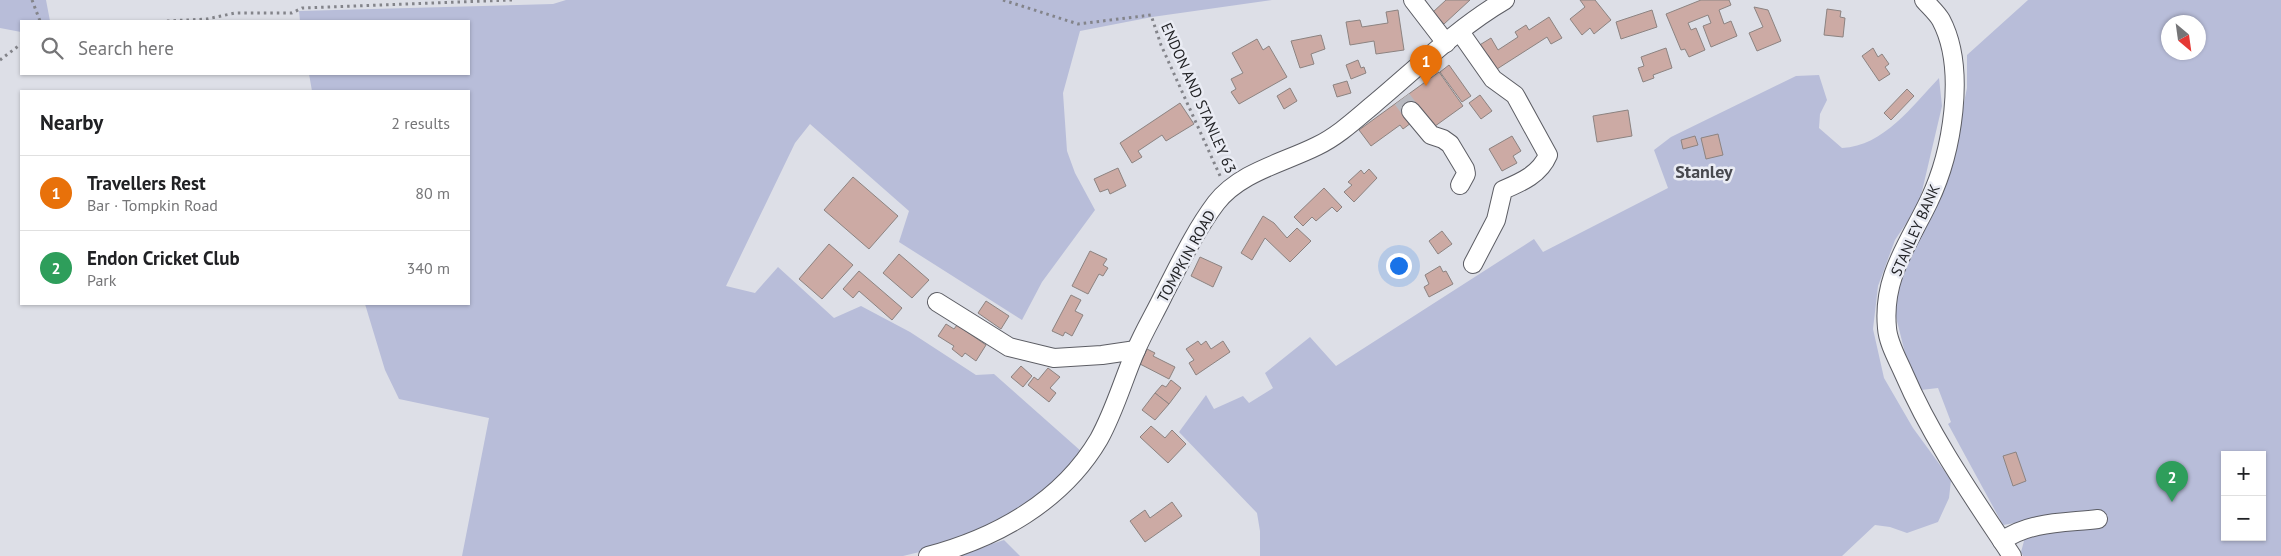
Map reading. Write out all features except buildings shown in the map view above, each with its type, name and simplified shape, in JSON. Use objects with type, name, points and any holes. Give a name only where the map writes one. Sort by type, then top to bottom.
[{"type":"street","points":[[1413,0],[1494,79],[1515,95],[1548,155],[1544,164],[1525,181],[1503,190],[1496,220],[1473,264]]},
{"type":"street","name":"TOMPKIN ROAD","points":[[928,556],[961,547],[999,531],[1042,503],[1080,466],[1098,441],[1114,410],[1136,350],[1188,246],[1217,203],[1229,190],[1275,162],[1317,146],[1402,99],[1453,38],[1505,0]]},
{"type":"street","name":"STANLEY BANK","points":[[1924,0],[1941,19],[1948,39],[1954,74],[1953,110],[1941,168],[1929,200],[1910,233],[1897,262],[1886,313],[1887,331],[1919,407],[1946,458],[2007,549]]},
{"type":"street","points":[[1402,99],[1431,135],[1443,139],[1450,144],[1465,169],[1466,174],[1460,185]]},
{"type":"street","points":[[938,302],[1008,347],[1054,358],[1102,356],[1136,350]]},
{"type":"street","points":[[2007,549],[2015,532],[2028,527],[2098,519]]},
{"type":"path","points":[[32,0],[40,20]]},
{"type":"path","points":[[186,20],[207,19],[235,13],[292,12],[302,8],[512,0]]},
{"type":"path","name":"ENDON AND STANLEY 63","points":[[1003,0],[1078,24],[1151,16],[1161,45],[1219,176],[1229,190]]},
{"type":"path","points":[[0,60],[20,45]]},
{"type":"shaded area","points":[[0,0],[46,0],[50,20],[20,20],[20,32],[0,28]]},
{"type":"shaded area","points":[[566,0],[1272,0],[1152,17],[1080,31],[1063,93],[1067,151],[1075,173],[1095,210],[1042,282],[1022,320],[899,242],[909,211],[810,124],[795,143],[726,286],[755,293],[778,267],[834,318],[861,306],[910,332],[976,375],[994,374],[1082,452],[1051,487],[1031,505],[1014,516],[979,533],[903,556],[462,556],[489,418],[399,399],[385,370],[365,305],[470,305],[470,90],[312,90],[309,75],[470,75],[470,20],[300,20],[299,11],[553,4]]},
{"type":"shaded area","points":[[2028,0],[2281,0],[2281,556],[2023,556],[2021,552],[2024,541],[2015,523],[2003,525],[1948,424],[1951,422],[1938,388],[1921,390],[1907,361],[1894,309],[1908,253],[1953,156],[1967,88],[1967,55]]},
{"type":"shaded area","points":[[1819,75],[1827,100],[1820,114],[1819,128],[1842,148],[1857,146],[1884,132],[1908,112],[1939,78],[1942,106],[1919,204],[1895,240],[1878,286],[1873,329],[1884,378],[1913,428],[1951,480],[1949,498],[1938,522],[1907,533],[1890,527],[1875,525],[1842,556],[1260,556],[1260,531],[1257,513],[1179,432],[1206,395],[1214,409],[1243,396],[1249,403],[1273,388],[1265,373],[1310,337],[1336,366],[1534,239],[1543,252],[1668,188],[1654,150],[1671,137],[1796,76]]},
{"type":"shaded area","points":[[1004,540],[1020,556],[955,556]]},
{"type":"tunnel","points":[[1402,99],[1411,111]]},
{"type":"place","name":"Travellers Rest","points":[[1426,86]]},
{"type":"place","name":"Endon Cricket Club","points":[[2172,502]]},
{"type":"district","name":"Stanley","points":[[1704,171]]}]
